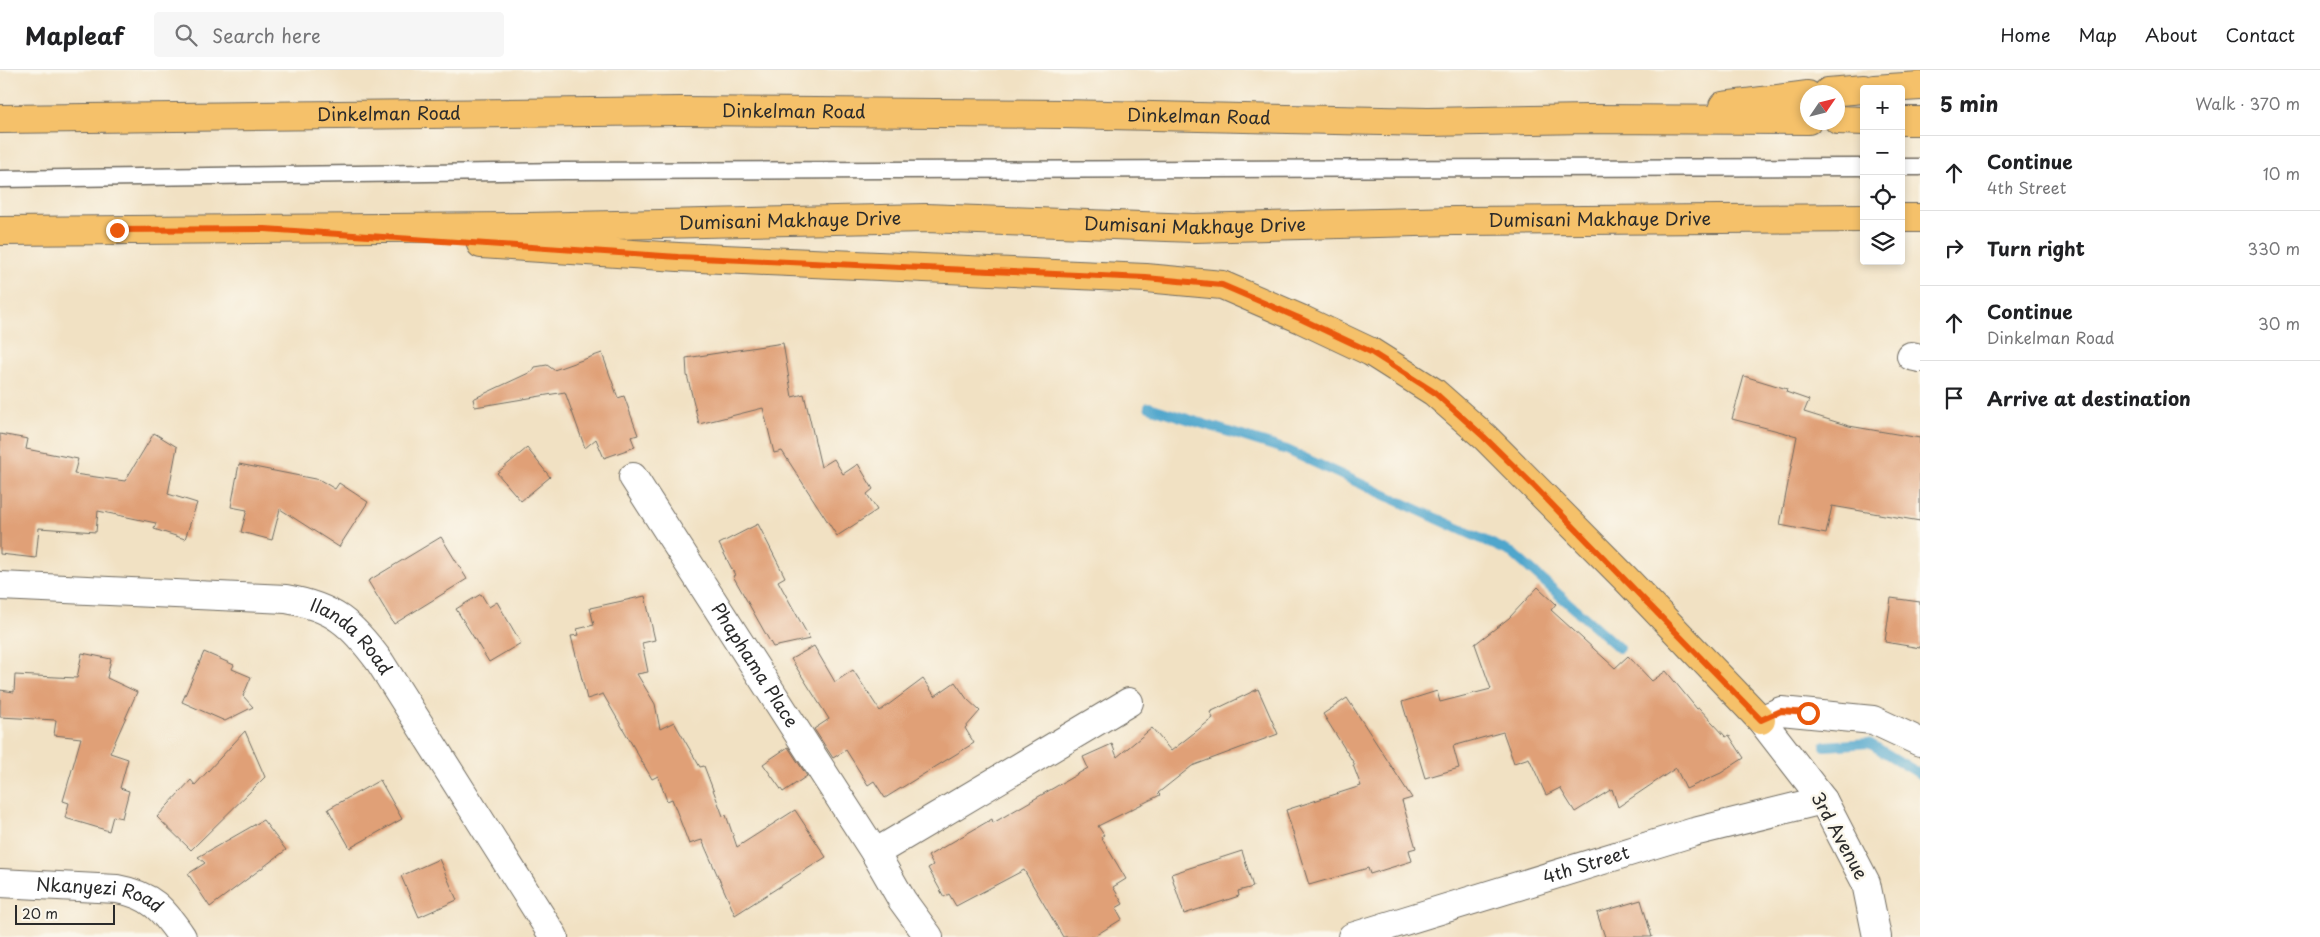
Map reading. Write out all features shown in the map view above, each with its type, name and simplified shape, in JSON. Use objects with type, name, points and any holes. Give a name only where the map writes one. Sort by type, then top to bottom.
[{"type":"main road","points":[[1905,87],[1920,86]]},
{"type":"main road","points":[[1845,91],[1860,89]]},
{"type":"main road","points":[[1588,120],[1702,110],[1800,96]]},
{"type":"main road","name":"Dinkelman Road","points":[[0,119],[690,111],[1062,114],[1428,122],[1588,120]]},
{"type":"main road","points":[[1588,120],[1800,120]]},
{"type":"main road","points":[[1845,120],[1860,120]]},
{"type":"main road","points":[[1905,121],[1920,121]]},
{"type":"main road","name":"Dumisani Makhaye Drive","points":[[265,229],[527,227],[926,218],[1194,228],[1454,221],[1860,218]]},
{"type":"main road","points":[[1905,218],[1920,218]]},
{"type":"main road","points":[[0,232],[265,229],[678,257],[1146,278],[1222,285],[1371,352],[1434,392],[1492,444],[1625,578],[1761,720]]},
{"type":"street","name":"Phaphama Place","points":[[633,477],[875,853],[902,900],[930,937]]},
{"type":"street","name":"Ilanda Road","points":[[0,586],[286,599],[309,603],[348,624],[380,662],[554,937]]},
{"type":"street","points":[[875,853],[1129,702]]},
{"type":"street","points":[[1761,720],[1781,711],[1873,720],[1920,742]]},
{"type":"street","name":"3rd Avenue","points":[[1761,720],[1823,800],[1866,883],[1877,937]]},
{"type":"street","name":"4th Street","points":[[1352,937],[1694,832],[1823,800]]},
{"type":"street","name":"Nkanyezi Road","points":[[0,883],[108,888],[133,892],[146,897],[159,906],[182,937]]},
{"type":"lane","points":[[0,179],[574,171],[1860,167]]},
{"type":"lane","points":[[1905,167],[1920,167]]},
{"type":"building","points":[[783,343],[792,397],[804,394],[821,467],[834,459],[843,474],[858,464],[873,489],[867,494],[877,510],[837,536],[782,451],[774,453],[763,408],[699,424],[687,375],[686,358]]},
{"type":"building","points":[[602,353],[618,398],[624,396],[638,435],[631,437],[635,447],[604,458],[596,439],[585,448],[565,392],[475,407],[473,399],[533,371],[535,367],[547,365],[554,370]]},
{"type":"building","points":[[1744,376],[1787,389],[1786,392],[1809,400],[1804,412],[1849,426],[1920,438],[1920,521],[1832,506],[1826,534],[1780,525],[1797,436],[1732,419]]},
{"type":"building","points":[[154,433],[177,447],[168,494],[197,503],[185,539],[154,529],[156,523],[98,511],[96,532],[39,528],[36,558],[0,554],[0,434],[28,439],[26,449],[78,459],[74,474],[125,481]]},
{"type":"building","points":[[527,448],[550,477],[521,501],[497,473]]},
{"type":"building","points":[[239,464],[320,480],[335,489],[339,483],[368,502],[339,547],[280,509],[272,540],[241,532],[247,510],[231,507]]},
{"type":"building","points":[[758,524],[785,577],[778,581],[810,639],[773,647],[733,576],[735,575],[719,544]]},
{"type":"building","points":[[441,537],[467,579],[394,624],[368,581]]},
{"type":"building","points":[[1538,587],[1556,604],[1551,610],[1615,668],[1628,656],[1652,681],[1666,671],[1697,709],[1699,708],[1726,737],[1729,735],[1744,758],[1721,773],[1686,789],[1676,768],[1618,807],[1612,789],[1575,812],[1560,788],[1546,795],[1529,758],[1514,763],[1503,732],[1453,746],[1459,768],[1425,778],[1402,702],[1437,691],[1440,702],[1491,689],[1475,644],[1509,618]]},
{"type":"building","points":[[481,594],[489,607],[497,602],[521,643],[489,662],[456,609]]},
{"type":"building","points":[[645,596],[655,640],[642,643],[648,672],[637,674],[655,704],[660,729],[674,722],[700,767],[704,766],[723,816],[726,815],[737,847],[795,810],[826,857],[735,915],[702,840],[689,844],[672,799],[667,801],[658,776],[652,779],[603,694],[587,699],[571,636],[579,635],[577,629],[594,625],[590,608]]},
{"type":"building","points":[[1891,598],[1920,602],[1920,648],[1885,642]]},
{"type":"building","points":[[814,646],[835,682],[853,670],[880,711],[923,679],[935,696],[955,682],[967,699],[980,711],[965,728],[974,743],[885,798],[874,781],[868,785],[846,750],[833,758],[814,729],[829,719],[791,659]]},
{"type":"building","points":[[204,652],[234,665],[232,669],[251,677],[243,696],[253,707],[225,721],[182,702]]},
{"type":"building","points":[[82,653],[111,659],[107,678],[137,692],[110,753],[128,759],[120,788],[129,791],[122,818],[113,816],[109,831],[65,818],[69,803],[63,801],[81,738],[54,735],[56,720],[0,717],[0,690],[14,692],[15,675],[77,678]]},
{"type":"building","points":[[1258,689],[1278,734],[1192,766],[1158,793],[1160,795],[1098,826],[1104,835],[1101,837],[1126,879],[1113,887],[1123,904],[1116,908],[1122,919],[1093,937],[1063,937],[1024,870],[956,906],[949,894],[944,897],[928,868],[933,865],[928,856],[992,819],[993,823],[1088,768],[1083,757],[1112,744],[1117,757],[1152,728],[1171,751],[1213,718],[1210,712]]},
{"type":"building","points":[[1347,698],[1412,798],[1402,801],[1416,848],[1409,850],[1412,861],[1370,874],[1368,868],[1309,885],[1286,810],[1361,786],[1353,765],[1355,765],[1323,714]]},
{"type":"building","points":[[245,731],[265,777],[191,850],[157,817],[191,780],[195,785]]},
{"type":"building","points":[[788,747],[807,776],[783,792],[763,764]]},
{"type":"building","points":[[380,780],[402,819],[350,848],[328,809]]},
{"type":"building","points":[[263,820],[286,850],[210,907],[188,874],[205,863],[198,857]]},
{"type":"building","points":[[1242,851],[1253,887],[1238,891],[1239,896],[1184,914],[1171,874]]},
{"type":"building","points":[[439,859],[457,900],[419,917],[401,876]]},
{"type":"building","points":[[1641,900],[1652,937],[1605,937],[1597,913]]},
{"type":"waterway","points":[[1149,407],[1287,450],[1512,553],[1619,648]]},
{"type":"waterway","points":[[1825,746],[1869,743],[1920,774]]},
{"type":"route","points":[[117,230],[265,229],[678,257],[1146,278],[1222,285],[1371,352],[1434,392],[1533,485],[1761,720],[1781,711],[1808,713]]}]
